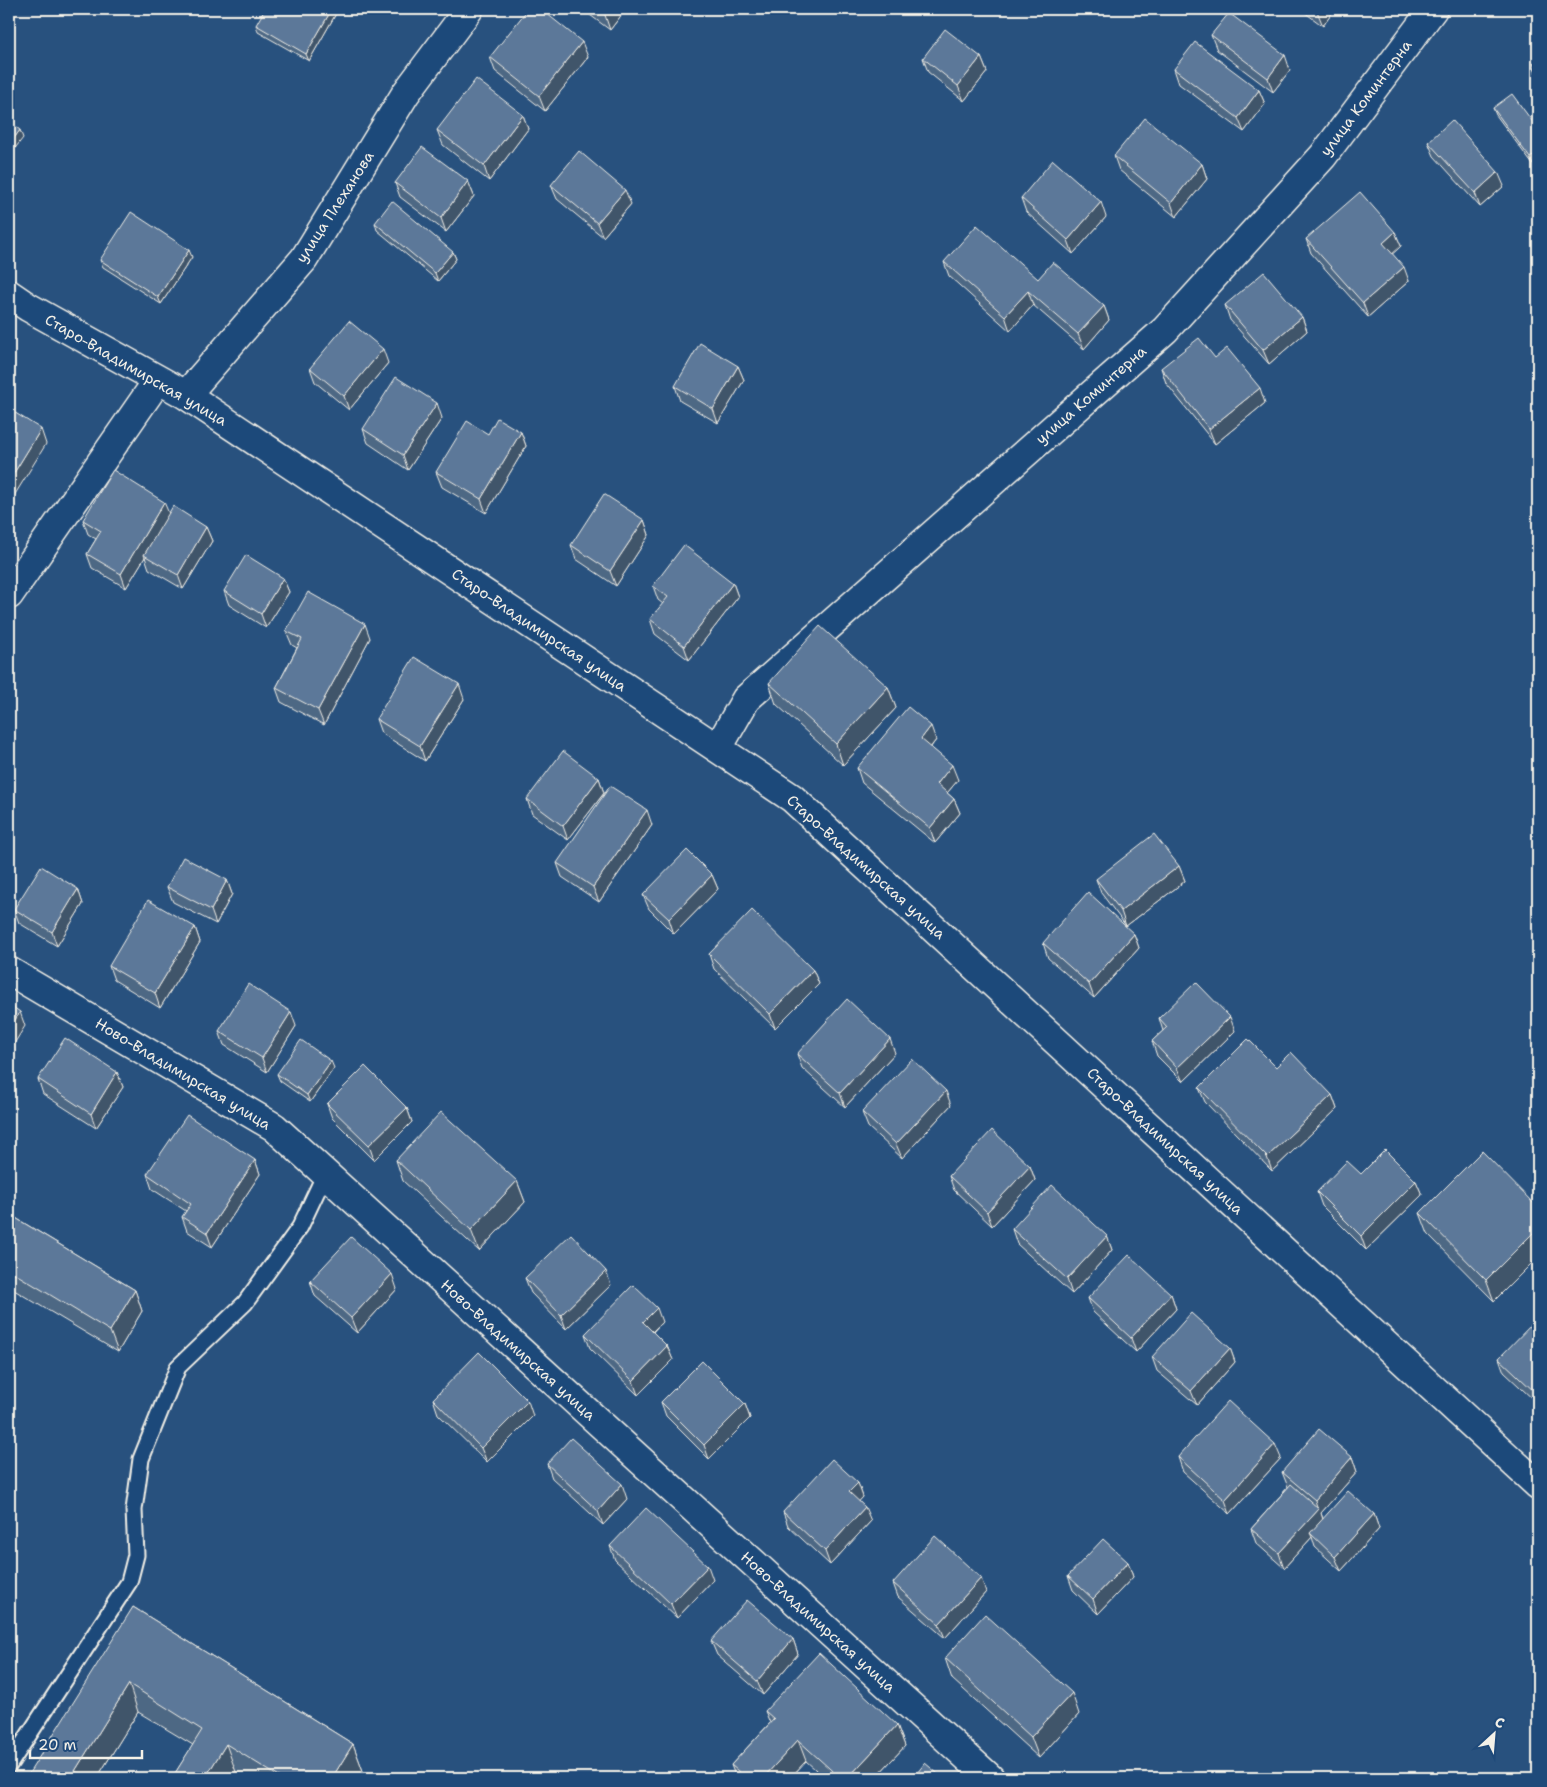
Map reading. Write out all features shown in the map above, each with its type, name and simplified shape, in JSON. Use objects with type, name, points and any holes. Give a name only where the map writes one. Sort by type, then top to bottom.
[{"type":"street","name":"улица Плеханова","points":[[186,395],[304,258],[406,93],[469,9]]},
{"type":"street","name":"улица Коминтерна","points":[[718,748],[746,699],[1165,330],[1323,156],[1433,9]]},
{"type":"street","name":"Старо-Владимирская улица","points":[[9,294],[28,307],[186,395],[792,798],[1538,1485]]},
{"type":"street","points":[[9,595],[158,380]]},
{"type":"street","name":"Ново-Владимирская улица","points":[[9,971],[274,1127],[990,1778]]},
{"type":"lane","points":[[9,1765],[129,1582],[136,1556],[134,1510],[141,1459],[178,1367],[245,1303],[300,1227],[324,1174]]},
{"type":"building","points":[[265,9],[332,9],[306,54],[256,25]]},
{"type":"building","points":[[528,9],[541,9],[582,42],[539,96],[490,57]]},
{"type":"building","points":[[596,9],[610,9],[605,15]]},
{"type":"building","points":[[1229,13],[1285,55],[1268,78],[1211,35]]},
{"type":"building","points":[[945,29],[981,57],[958,86],[923,58]]},
{"type":"building","points":[[1195,42],[1259,90],[1238,118],[1174,69]]},
{"type":"building","points":[[1538,60],[1538,73],[1533,63]]},
{"type":"building","points":[[476,79],[523,115],[484,166],[437,130]]},
{"type":"building","points":[[1512,94],[1538,129],[1538,152],[1530,158],[1493,108]]},
{"type":"building","points":[[1145,118],[1202,164],[1171,203],[1114,156]]},
{"type":"building","points":[[1452,120],[1498,172],[1475,193],[1428,142]]},
{"type":"building","points":[[9,122],[20,130],[9,145]]},
{"type":"building","points":[[422,147],[468,181],[441,218],[395,183]]},
{"type":"building","points":[[579,151],[625,190],[597,223],[551,185]]},
{"type":"building","points":[[1053,160],[1101,202],[1068,240],[1021,198]]},
{"type":"building","points":[[1360,192],[1395,232],[1383,243],[1404,267],[1363,303],[1306,239]]},
{"type":"building","points":[[392,201],[453,252],[435,273],[375,223]]},
{"type":"building","points":[[131,212],[189,250],[158,297],[100,260]]},
{"type":"building","points":[[977,225],[1038,279],[1053,262],[1104,306],[1078,334],[1028,291],[1005,316],[944,262]]},
{"type":"building","points":[[1264,272],[1302,317],[1263,350],[1225,305]]},
{"type":"building","points":[[349,321],[383,349],[344,396],[310,368]]},
{"type":"building","points":[[1199,338],[1215,358],[1227,348],[1260,388],[1209,429],[1161,368]]},
{"type":"building","points":[[700,343],[738,366],[713,409],[675,386]]},
{"type":"building","points":[[396,377],[437,403],[403,455],[363,429]]},
{"type":"building","points":[[9,409],[41,429],[9,481]]},
{"type":"building","points":[[497,418],[521,432],[481,499],[436,472],[467,421],[488,434]]},
{"type":"building","points":[[113,470],[164,502],[121,574],[87,554],[101,531],[83,520]]},
{"type":"building","points":[[604,494],[644,520],[610,571],[571,545]]},
{"type":"building","points":[[173,506],[206,527],[178,575],[144,555]]},
{"type":"building","points":[[684,545],[733,583],[684,646],[650,619],[668,597],[653,586]]},
{"type":"building","points":[[246,555],[283,578],[261,614],[224,591]]},
{"type":"building","points":[[308,592],[365,624],[318,710],[276,688],[302,639],[286,631]]},
{"type":"building","points":[[820,626],[888,687],[836,744],[769,683]]},
{"type":"building","points":[[414,657],[459,684],[420,746],[376,719]]},
{"type":"building","points":[[908,707],[931,726],[921,739],[952,765],[937,784],[954,799],[930,828],[857,768]]},
{"type":"building","points":[[563,751],[599,778],[563,826],[527,799]]},
{"type":"building","points":[[610,786],[647,810],[593,887],[557,863]]},
{"type":"building","points":[[1154,834],[1179,866],[1121,911],[1096,879]]},
{"type":"building","points":[[687,850],[712,875],[669,919],[643,895]]},
{"type":"building","points":[[183,857],[227,880],[211,910],[167,887]]},
{"type":"building","points":[[41,866],[78,889],[52,932],[14,909]]},
{"type":"building","points":[[1088,892],[1134,934],[1089,984],[1043,943]]},
{"type":"building","points":[[148,900],[195,927],[155,993],[109,966]]},
{"type":"building","points":[[752,910],[813,970],[770,1014],[709,954]]},
{"type":"building","points":[[1196,982],[1230,1017],[1177,1068],[1152,1041],[1167,1027],[1159,1018]]},
{"type":"building","points":[[248,984],[291,1012],[262,1058],[219,1031]]},
{"type":"building","points":[[847,999],[890,1039],[840,1093],[797,1054]]},
{"type":"building","points":[[9,1004],[20,1012],[9,1029]]},
{"type":"building","points":[[65,1038],[117,1072],[91,1114],[38,1079]]},
{"type":"building","points":[[1248,1039],[1276,1067],[1291,1052],[1332,1095],[1267,1157],[1199,1088]]},
{"type":"building","points":[[301,1040],[331,1061],[307,1095],[277,1074]]},
{"type":"building","points":[[912,1059],[946,1091],[896,1144],[862,1112]]},
{"type":"building","points":[[365,1066],[407,1108],[369,1145],[327,1104]]},
{"type":"building","points":[[441,1112],[517,1181],[471,1230],[396,1160]]},
{"type":"building","points":[[187,1115],[255,1160],[207,1233],[182,1217],[191,1204],[147,1174]]},
{"type":"building","points":[[992,1130],[1030,1166],[987,1212],[949,1176]]},
{"type":"building","points":[[1385,1150],[1416,1181],[1361,1236],[1317,1192],[1347,1161],[1361,1174]]},
{"type":"building","points":[[1482,1151],[1538,1208],[1538,1228],[1486,1280],[1420,1213]]},
{"type":"building","points":[[1052,1185],[1107,1236],[1067,1279],[1012,1229]]},
{"type":"building","points":[[9,1214],[135,1290],[110,1331],[9,1270]]},
{"type":"building","points":[[571,1234],[606,1271],[561,1315],[525,1278]]},
{"type":"building","points":[[351,1237],[392,1274],[351,1318],[310,1281]]},
{"type":"building","points":[[1129,1255],[1171,1294],[1131,1338],[1088,1298]]},
{"type":"building","points":[[633,1285],[657,1308],[643,1322],[667,1346],[633,1381],[585,1334]]},
{"type":"building","points":[[1191,1313],[1230,1348],[1191,1391],[1152,1357]]},
{"type":"building","points":[[1535,1321],[1538,1324],[1538,1395],[1499,1358]]},
{"type":"building","points":[[479,1352],[528,1401],[481,1448],[433,1399]]},
{"type":"building","points":[[702,1361],[745,1404],[704,1445],[661,1402]]},
{"type":"building","points":[[1228,1401],[1275,1444],[1225,1500],[1178,1457]]},
{"type":"building","points":[[1319,1429],[1352,1457],[1315,1500],[1282,1472]]},
{"type":"building","points":[[571,1438],[622,1484],[598,1511],[547,1464]]},
{"type":"building","points":[[832,1459],[858,1483],[849,1492],[865,1507],[825,1551],[783,1512]]},
{"type":"building","points":[[1291,1484],[1319,1509],[1279,1553],[1251,1529]]},
{"type":"building","points":[[1348,1491],[1374,1514],[1335,1557],[1310,1533]]},
{"type":"building","points":[[646,1508],[708,1566],[671,1604],[610,1546]]},
{"type":"building","points":[[935,1536],[981,1578],[939,1624],[893,1583]]},
{"type":"building","points":[[1103,1539],[1128,1562],[1093,1599],[1068,1576]]},
{"type":"building","points":[[747,1600],[793,1639],[757,1681],[711,1641]]},
{"type":"building","points":[[133,1607],[353,1744],[332,1778],[281,1778],[226,1744],[205,1778],[172,1778],[202,1730],[129,1684],[75,1771],[87,1778],[26,1778]]},
{"type":"building","points":[[985,1614],[1072,1693],[1031,1737],[945,1658]]},
{"type":"building","points":[[819,1653],[897,1725],[848,1778],[840,1778],[798,1740],[763,1778],[746,1778],[731,1765],[774,1719],[765,1711]]},
{"type":"building","points":[[925,1763],[943,1778],[913,1778]]}]
